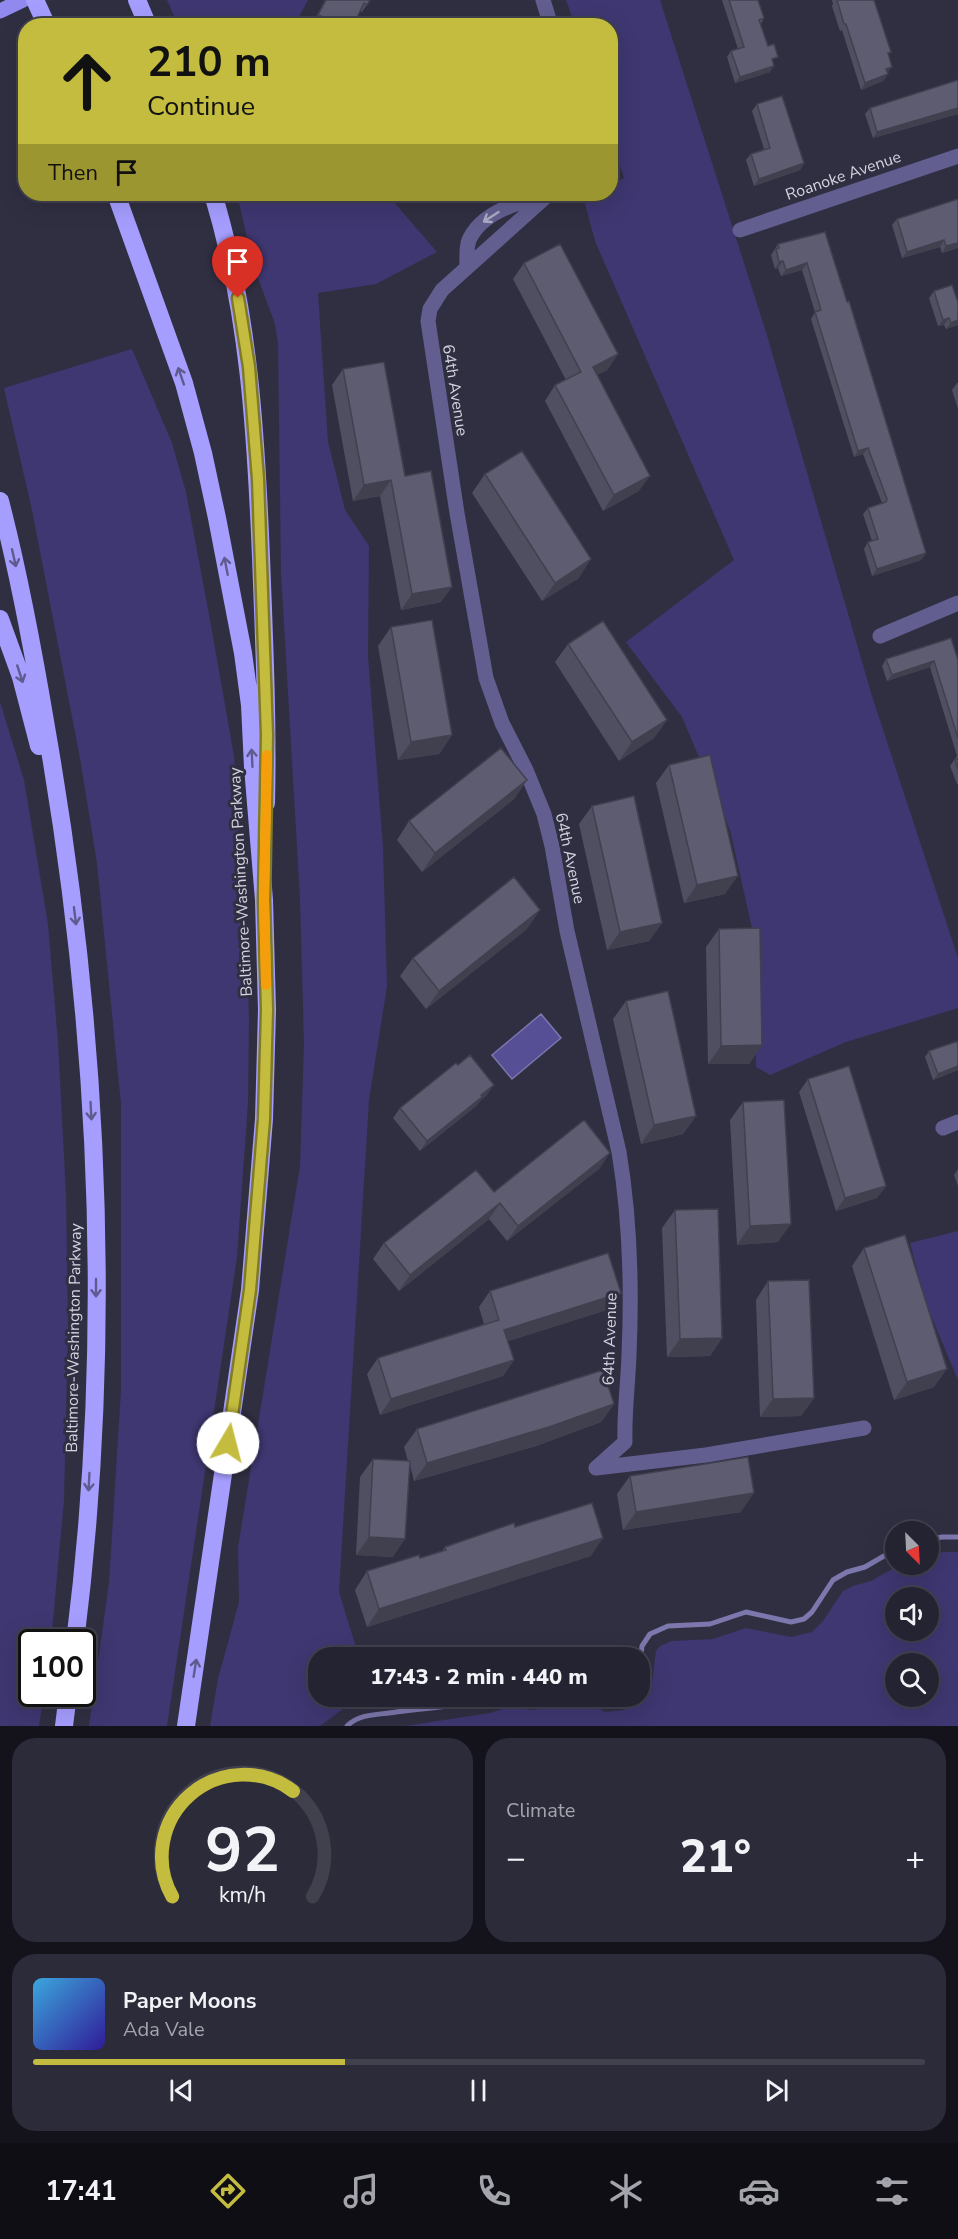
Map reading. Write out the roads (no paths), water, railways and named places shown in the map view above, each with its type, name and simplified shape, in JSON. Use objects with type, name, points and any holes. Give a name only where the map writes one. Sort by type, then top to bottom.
[{"type":"highway","points":[[35,0],[43,18]]},
{"type":"highway","points":[[137,0],[145,18]]},
{"type":"highway","name":"Baltimore-Washington Parkway","points":[[119,201],[184,383],[212,496],[243,653],[250,705],[264,900],[267,1010],[264,1119],[250,1290],[186,1726]]},
{"type":"highway","points":[[215,201],[235,280],[247,352],[255,422],[267,735],[264,900]]},
{"type":"highway","name":"Baltimore-Washington Parkway","points":[[0,501],[26,608],[68,858],[78,934],[87,1046],[94,1169],[97,1289],[88,1503],[76,1629]]},
{"type":"highway","points":[[0,619],[21,677],[68,858]]},
{"type":"highway","points":[[64,1726],[66,1707]]},
{"type":"main road","points":[[0,11],[23,0]]},
{"type":"street","points":[[543,0],[549,18]]},
{"type":"street","name":"Roanoke Avenue","points":[[740,230],[958,156]]},
{"type":"street","name":"64th Avenue","points":[[467,267],[469,239],[486,218],[521,201]]},
{"type":"street","name":"64th Avenue","points":[[540,201],[442,290],[430,309],[428,321],[459,525],[486,678],[502,723],[535,790],[548,829],[567,931],[625,1187],[628,1228],[629,1354],[624,1414],[625,1442],[596,1468],[706,1455],[864,1428]]},
{"type":"street","points":[[880,636],[958,603]]},
{"type":"street","points":[[943,1128],[958,1122]]},
{"type":"waterway","points":[[939,1538],[958,1537]]},
{"type":"waterway","points":[[642,1647],[650,1634],[668,1626],[710,1624],[746,1612],[791,1622],[804,1619],[812,1612],[833,1580],[847,1572],[865,1567],[885,1555]]},
{"type":"waterway","points":[[347,1726],[370,1715],[434,1707]]}]
